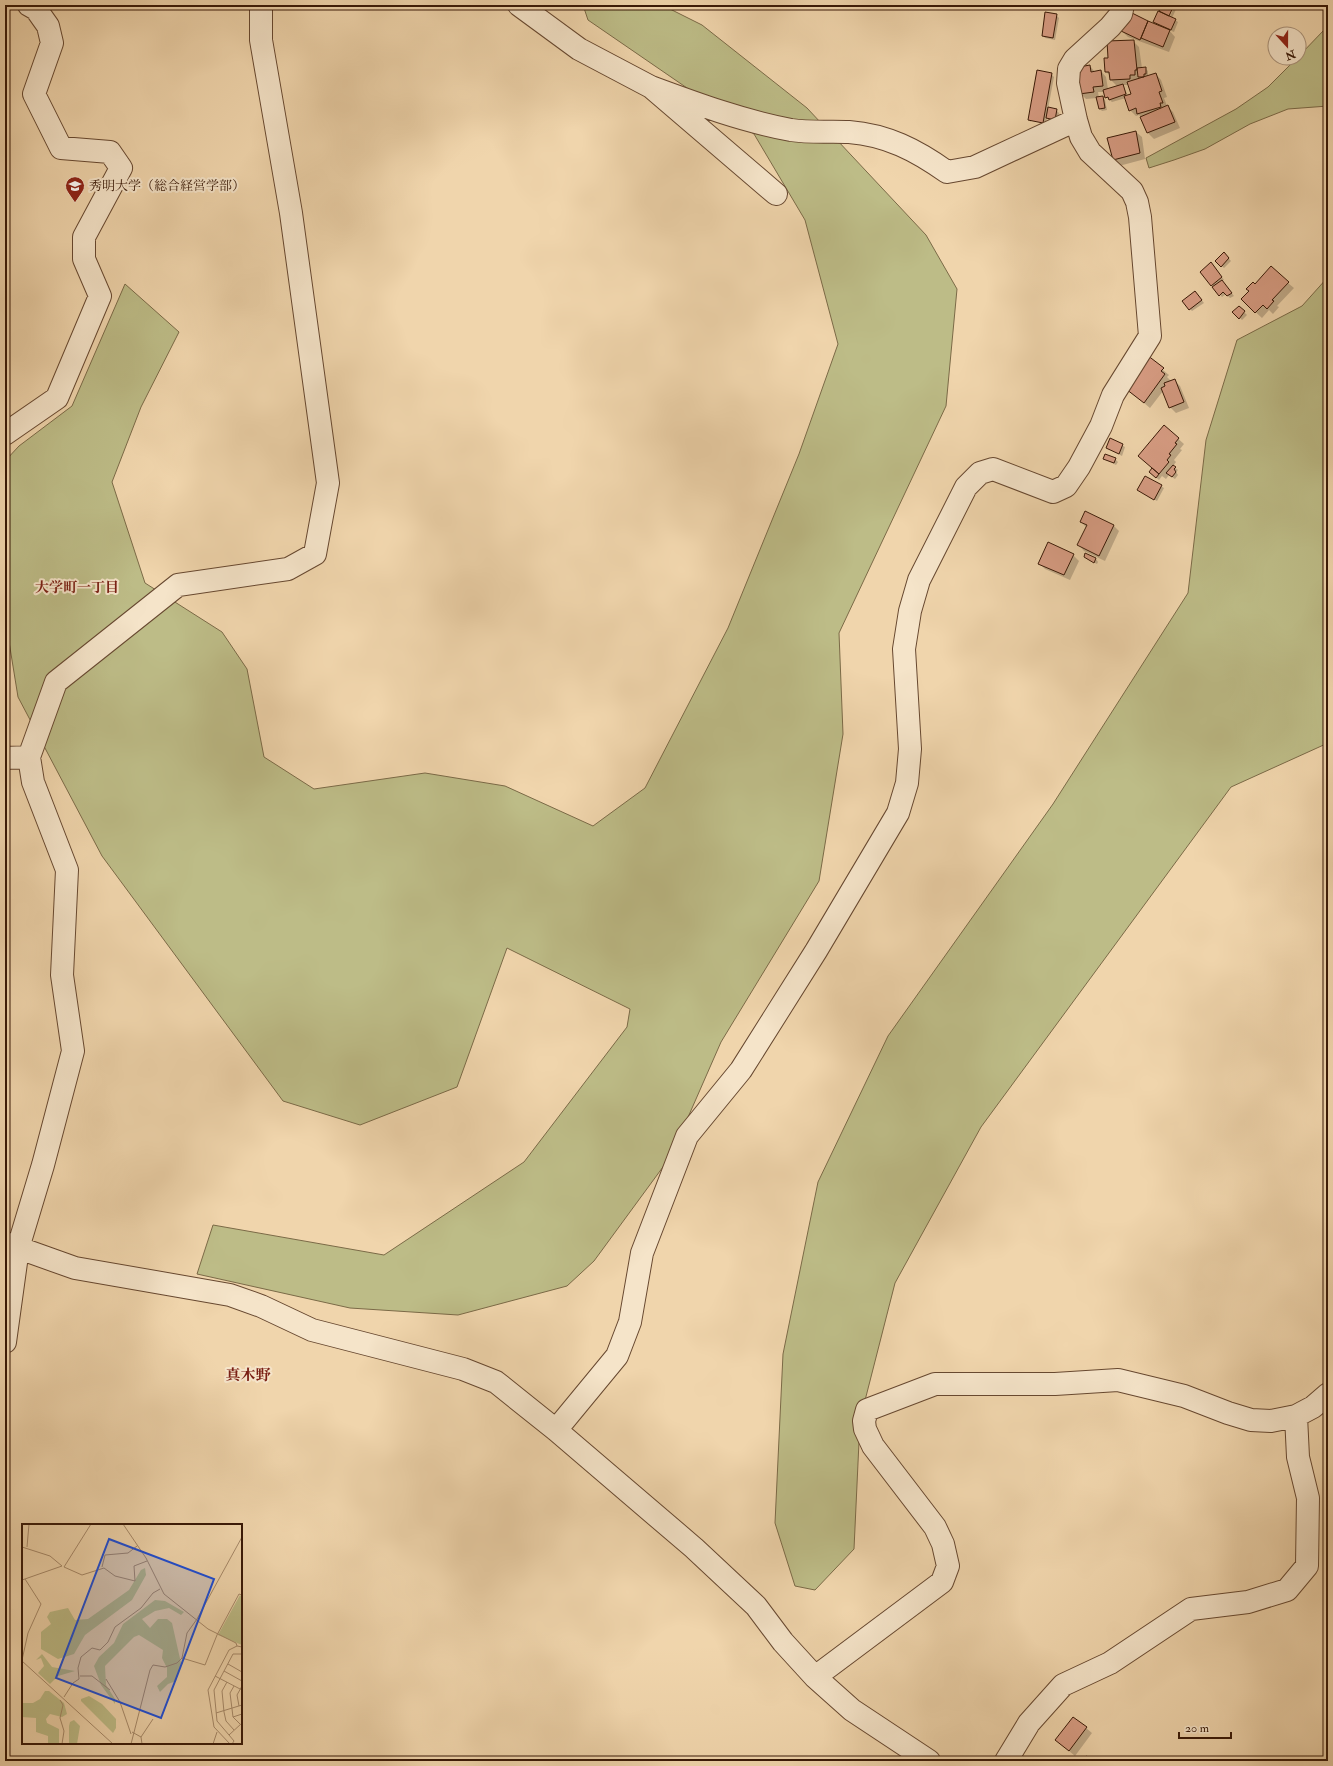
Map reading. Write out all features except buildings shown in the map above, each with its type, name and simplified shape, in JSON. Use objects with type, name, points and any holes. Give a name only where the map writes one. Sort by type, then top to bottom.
[{"type":"street","points":[[5,434],[57,398],[100,296],[84,259],[84,237],[121,168],[110,152],[61,148],[34,94],[52,43],[48,26],[36,9],[29,5]]},
{"type":"street","points":[[5,1342],[11,1246],[43,1165],[72,1051],[62,975],[66,870],[33,782],[29,757],[56,682],[178,585],[288,569],[315,554],[328,483],[291,213],[261,40],[260,5]]},
{"type":"street","points":[[518,5],[579,49],[651,87],[763,124],[792,130],[820,133],[849,132],[884,137],[912,150],[947,172],[974,167],[1076,120]]},
{"type":"street","points":[[556,1430],[617,1356],[630,1322],[642,1253],[688,1136],[741,1070],[816,951],[898,813],[907,784],[910,749],[904,649],[910,611],[920,580],[966,487],[980,473],[993,469],[1053,492],[1066,486],[1079,467],[1101,426],[1113,395],[1150,336],[1140,217],[1137,202],[1132,191],[1090,152],[1081,137],[1068,83],[1069,69],[1075,59],[1110,27],[1121,14],[1123,5]]},
{"type":"street","points":[[651,87],[776,194]]},
{"type":"street","points":[[5,758],[29,757]]},
{"type":"street","points":[[11,1246],[75,1268],[230,1295],[261,1306],[312,1330],[463,1369],[496,1382],[556,1430],[694,1548],[756,1606],[783,1642],[815,1677],[852,1710],[929,1761]]},
{"type":"street","points":[[815,1677],[942,1582],[948,1566],[943,1544],[935,1526],[873,1446],[865,1429],[864,1421],[867,1410],[935,1384],[1055,1384],[1118,1380],[1184,1396],[1251,1420],[1271,1422],[1296,1416],[1313,1407],[1328,1394]]},
{"type":"street","points":[[1006,1761],[1029,1723],[1063,1685],[1110,1663],[1191,1609],[1248,1602],[1287,1590],[1307,1566],[1308,1498],[1298,1457],[1296,1416]]},
{"type":"shaded area","points":[[583,5],[662,5],[702,25],[807,108],[926,235],[957,289],[946,406],[839,633],[843,734],[819,881],[721,1042],[671,1156],[594,1261],[567,1286],[458,1315],[350,1308],[197,1274],[213,1225],[384,1255],[524,1162],[627,1027],[630,1009],[507,948],[457,1087],[360,1125],[283,1101],[102,856],[18,697],[5,617],[5,461],[19,446],[72,406],[125,284],[179,332],[141,407],[112,482],[145,583],[222,632],[247,669],[264,757],[314,789],[425,773],[505,786],[593,826],[645,788],[728,628],[799,454],[838,344],[805,220],[754,134],[588,20]]},
{"type":"shaded area","points":[[1328,21],[1328,106],[1288,109],[1250,124],[1205,149],[1149,168],[1146,158],[1236,109],[1268,87],[1289,66],[1307,66],[1307,48],[1324,30]]},
{"type":"shaded area","points":[[1328,277],[1328,743],[1231,787],[981,1127],[895,1283],[860,1420],[854,1549],[815,1590],[795,1586],[775,1523],[783,1354],[818,1182],[888,1036],[1053,804],[1188,593],[1206,440],[1237,340],[1302,306]]},
{"type":"place","name":"秀明大学（総合経営学部）","points":[[75,203]]},
{"type":"district","name":"大学町一丁目","points":[[77,587]]},
{"type":"district","name":"真木野","points":[[248,1375]]}]
